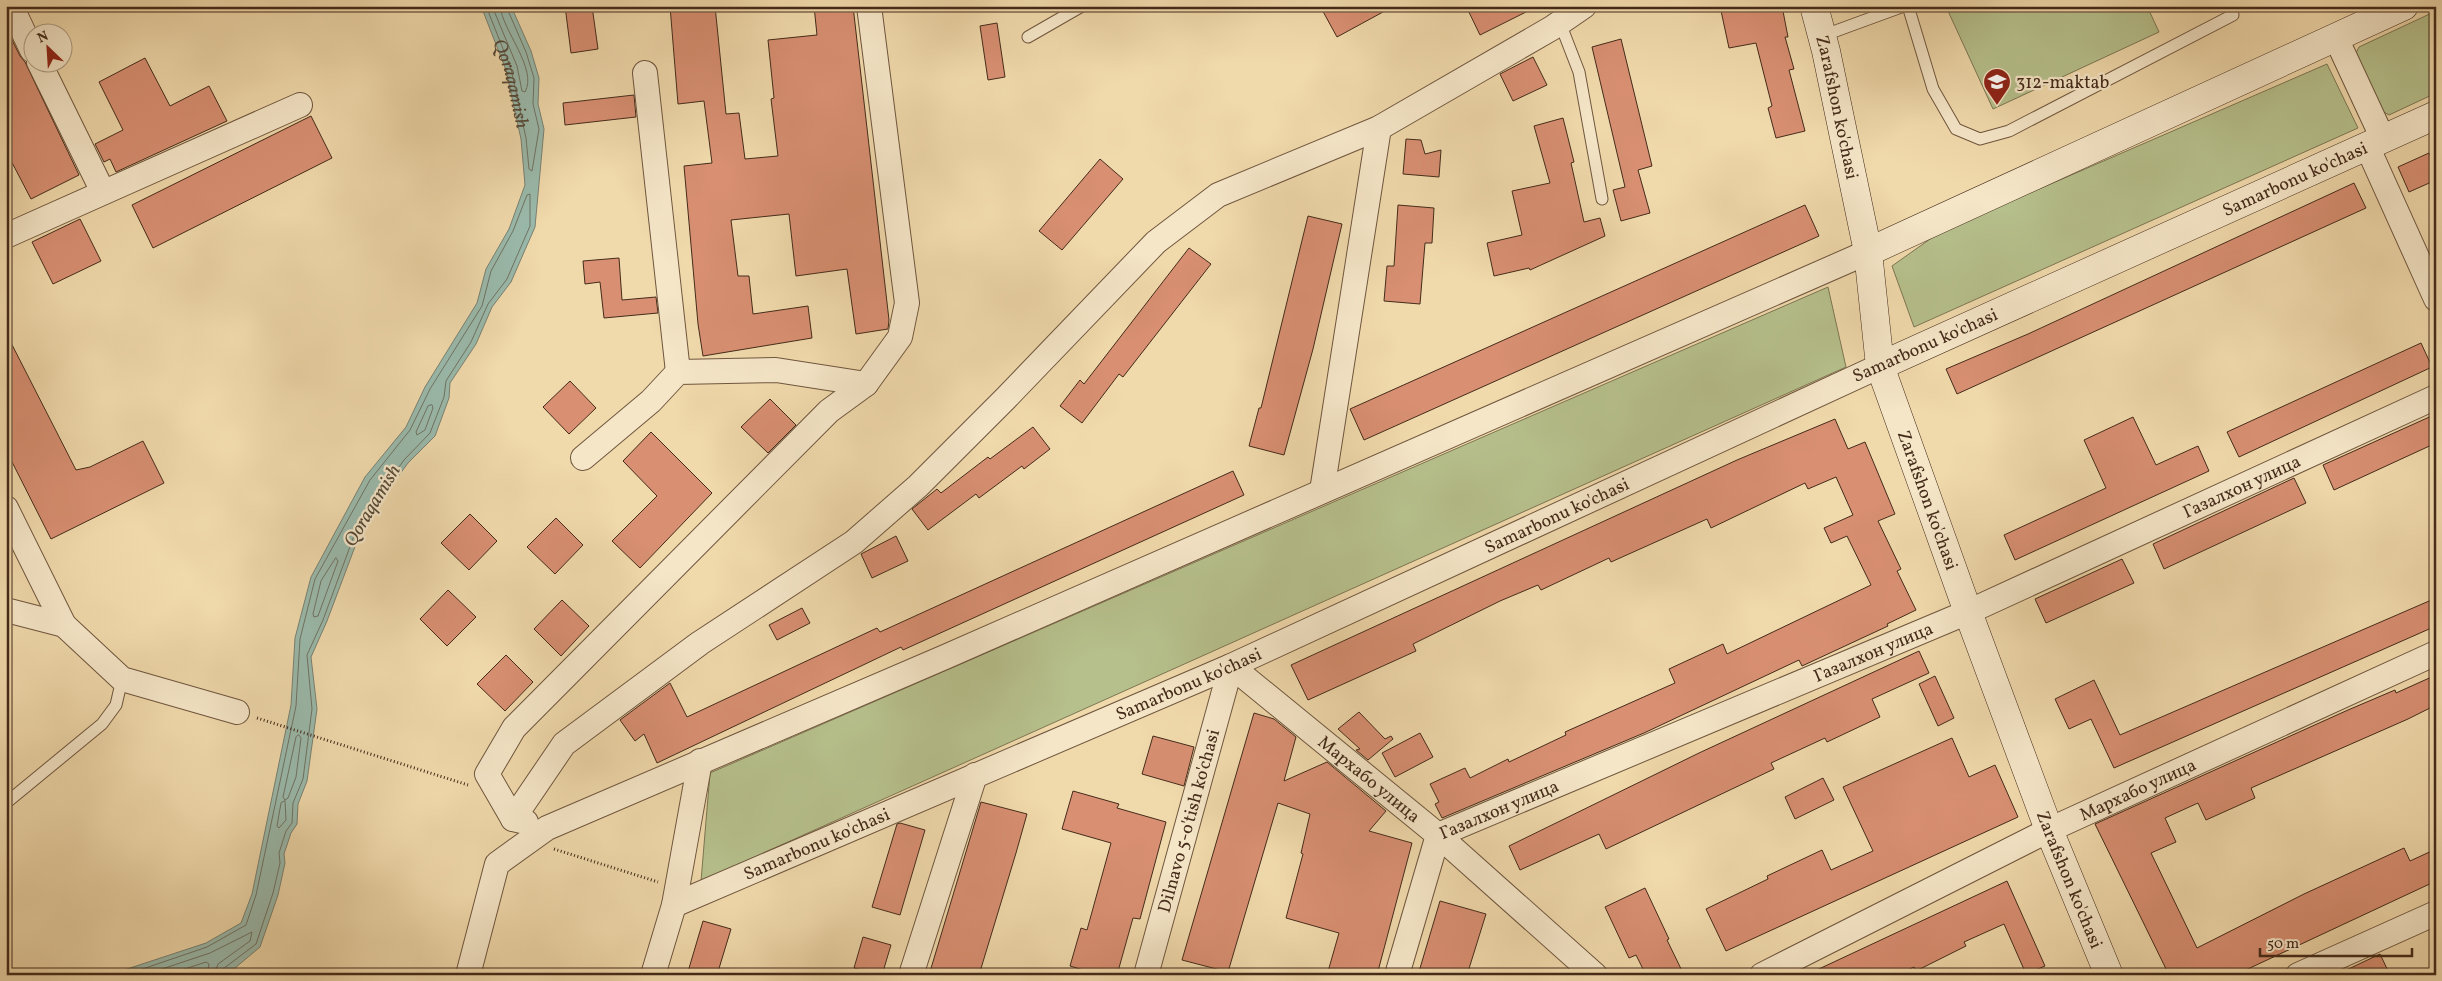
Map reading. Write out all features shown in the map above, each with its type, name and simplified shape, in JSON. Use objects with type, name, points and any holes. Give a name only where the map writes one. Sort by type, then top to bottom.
[{"type":"street","points":[[11,6],[22,29]]},
{"type":"street","points":[[538,835],[513,819],[487,774],[514,728],[829,411],[866,384],[900,337],[907,302],[869,6]]},
{"type":"street","points":[[513,819],[564,744],[700,643],[854,542],[918,486],[1006,398],[1156,242],[1218,195],[1379,128],[1560,23],[1584,6]]},
{"type":"street","name":"Zarafshon ko'chasi","points":[[1814,6],[1868,252],[1880,366],[1968,612],[2049,830],[2110,975]]},
{"type":"street","points":[[468,975],[497,864],[538,835],[700,761],[945,657],[1868,252],[2404,6]]},
{"type":"street","points":[[2336,38],[2436,299]]},
{"type":"street","points":[[44,72],[103,192]]},
{"type":"street","points":[[645,73],[678,372]]},
{"type":"street","points":[[6,236],[300,105]]},
{"type":"street","name":"Samarbonu ko'chasi","points":[[676,896],[974,775],[1231,666],[1880,366],[2436,115]]},
{"type":"street","points":[[1322,491],[1379,128]]},
{"type":"street","points":[[583,458],[651,401],[678,372],[776,370],[866,384]]},
{"type":"street","name":"Газалхон улица","points":[[1397,975],[1438,835],[1968,612],[2436,397]]},
{"type":"street","points":[[6,508],[64,626],[122,679],[237,712]]},
{"type":"street","points":[[6,610],[64,626]]},
{"type":"street","name":"Мархабо улица","points":[[1762,975],[2049,830],[2436,653]]},
{"type":"street","name":"Мархабо улица","points":[[1231,666],[1438,835],[1595,975]]},
{"type":"street","name":"Dilnavo 5-o'tish ko'chasi","points":[[1146,975],[1231,666]]},
{"type":"street","points":[[653,975],[676,896],[700,761]]},
{"type":"street","points":[[911,975],[974,775]]},
{"type":"street","points":[[2298,975],[2436,913]]},
{"type":"lane","points":[[1028,37],[1082,6]]},
{"type":"lane","points":[[1822,36],[1904,6]]},
{"type":"lane","points":[[1908,6],[1933,89],[1956,129],[1980,139],[2009,131],[2233,16]]},
{"type":"lane","points":[[1560,23],[1579,72],[1602,199]]},
{"type":"lane","points":[[6,803],[102,724],[116,706],[122,679]]},
{"type":"path","points":[[237,712],[445,779]]},
{"type":"path","points":[[538,835],[676,896]]},
{"type":"green space","points":[[1958,6],[2147,6],[2159,32],[1993,109],[1948,11]]},
{"type":"green space","points":[[2436,11],[2436,93],[2389,115],[2380,110],[2354,57],[2359,47]]},
{"type":"green space","points":[[2327,64],[2358,128],[1914,327],[1892,266],[1940,232]]},
{"type":"green space","points":[[1828,287],[1846,367],[701,881],[710,773]]},
{"type":"water","name":"Qoraqamish","points":[[481,6],[511,6],[531,51],[539,78],[538,104],[544,129],[535,227],[511,282],[492,307],[476,344],[450,383],[449,398],[435,436],[408,463],[383,497],[359,536],[327,621],[311,657],[317,709],[307,781],[298,804],[297,824],[291,833],[284,854],[285,863],[278,895],[260,947],[235,968],[222,975],[118,975],[121,971],[206,943],[241,923],[252,894],[291,705],[295,638],[311,577],[365,477],[406,427],[425,387],[477,303],[486,269],[509,229],[525,185],[521,139],[506,70]]},
{"type":"building","points":[[565,6],[592,6],[598,49],[571,53]]},
{"type":"building","points":[[670,6],[715,6],[726,114],[739,113],[745,159],[778,156],[771,99],[774,98],[768,40],[817,35],[814,6],[853,6],[889,320],[888,329],[856,334],[847,269],[796,276],[789,214],[731,220],[738,276],[749,276],[753,314],[808,306],[812,338],[703,356],[698,324],[684,166],[712,163],[704,101],[678,104]]},
{"type":"building","points":[[1320,6],[1394,6],[1337,37]]},
{"type":"building","points":[[1466,6],[1538,6],[1480,35]]},
{"type":"building","points":[[1720,6],[1782,6],[1788,37],[1785,37],[1794,69],[1789,70],[1805,131],[1776,138],[1768,108],[1772,106],[1756,43],[1729,48]]},
{"type":"building","points":[[997,23],[1005,77],[988,80],[980,26]]},
{"type":"building","points":[[6,28],[22,58],[22,72],[30,72],[79,175],[31,199],[6,151]]},
{"type":"building","points":[[1621,39],[1652,166],[1638,170],[1650,213],[1621,221],[1613,190],[1625,187],[1592,47]]},
{"type":"building","points":[[1533,57],[1547,85],[1513,101],[1500,74]]},
{"type":"building","points":[[145,58],[170,106],[209,86],[227,121],[116,172],[110,159],[104,162],[95,144],[123,130],[99,82]]},
{"type":"building","points":[[634,95],[636,117],[565,125],[563,103]]},
{"type":"building","points":[[311,116],[332,158],[153,248],[132,205]]},
{"type":"building","points":[[1563,118],[1574,162],[1571,163],[1584,222],[1600,218],[1605,236],[1530,270],[1529,268],[1494,276],[1487,243],[1522,235],[1512,191],[1550,183],[1534,126]]},
{"type":"building","points":[[1406,139],[1421,140],[1425,154],[1441,150],[1439,177],[1403,174]]},
{"type":"building","points":[[2429,153],[2436,169],[2436,180],[2409,192],[2398,167]]},
{"type":"building","points":[[1100,159],[1123,179],[1062,250],[1039,231]]},
{"type":"building","points":[[2354,183],[2366,208],[1957,394],[1946,369],[2028,334]]},
{"type":"building","points":[[1398,205],[1434,208],[1432,243],[1425,243],[1420,304],[1384,301],[1387,266],[1394,266]]},
{"type":"building","points":[[1805,205],[1819,236],[1364,440],[1350,409]]},
{"type":"building","points":[[1308,216],[1342,224],[1313,349],[1284,455],[1249,446],[1259,408],[1261,408]]},
{"type":"building","points":[[80,219],[101,261],[53,284],[32,242]]},
{"type":"building","points":[[1189,248],[1211,264],[1123,377],[1119,374],[1082,423],[1060,406],[1080,380],[1084,384]]},
{"type":"building","points":[[619,258],[622,300],[656,297],[658,313],[604,318],[600,282],[585,284],[583,261]]},
{"type":"building","points":[[6,333],[76,470],[90,467],[143,441],[164,483],[51,539],[6,450]]},
{"type":"building","points":[[2421,343],[2432,367],[2239,457],[2227,432]]},
{"type":"building","points":[[570,381],[596,408],[569,434],[543,407]]},
{"type":"building","points":[[770,399],[796,425],[768,453],[741,427]]},
{"type":"building","points":[[2436,414],[2436,443],[2334,490],[2323,465]]},
{"type":"building","points":[[2133,417],[2156,465],[2198,446],[2209,471],[2015,560],[2004,535],[2106,488],[2084,440]]},
{"type":"building","points":[[1835,419],[1848,449],[1865,442],[1895,514],[1878,521],[1901,569],[1897,571],[1916,610],[1887,624],[1888,626],[1802,666],[1799,660],[1644,733],[1442,818],[1435,804],[1439,802],[1430,784],[1465,768],[1470,778],[1508,759],[1509,762],[1566,735],[1565,732],[1675,683],[1669,669],[1723,644],[1727,654],[1871,585],[1847,536],[1831,543],[1824,528],[1853,515],[1836,477],[1808,489],[1805,483],[1711,528],[1707,519],[1611,562],[1609,558],[1541,590],[1538,585],[1500,601],[1413,644],[1416,651],[1308,700],[1291,665],[1737,460]]},
{"type":"building","points":[[1033,427],[1050,449],[1024,469],[1022,466],[979,498],[976,494],[928,530],[912,509],[937,489],[941,493],[988,457],[990,459]]},
{"type":"building","points":[[651,432],[712,493],[640,568],[612,541],[657,496],[623,461]]},
{"type":"building","points":[[1233,471],[1244,495],[903,650],[901,647],[657,763],[644,734],[635,741],[620,720],[670,683],[687,717],[877,628],[880,632]]},
{"type":"building","points":[[2294,478],[2306,503],[2164,569],[2153,544]]},
{"type":"building","points":[[470,514],[497,541],[469,570],[441,543]]},
{"type":"building","points":[[556,518],[583,545],[555,574],[527,547]]},
{"type":"building","points":[[896,536],[908,561],[872,578],[861,554]]},
{"type":"building","points":[[2122,559],[2134,583],[2046,623],[2035,599]]},
{"type":"building","points":[[448,590],[476,617],[447,646],[420,619]]},
{"type":"building","points":[[2436,598],[2436,626],[2114,768],[2091,719],[2069,729],[2055,699],[2094,680],[2120,735]]},
{"type":"building","points":[[562,600],[589,626],[561,656],[534,629]]},
{"type":"building","points":[[802,608],[810,623],[777,640],[769,625]]},
{"type":"building","points":[[1919,651],[1929,673],[1872,699],[1880,717],[1827,742],[1825,738],[1771,763],[1774,769],[1606,849],[1599,834],[1520,870],[1509,846],[1699,753]]},
{"type":"building","points":[[506,655],[533,682],[505,711],[477,684]]},
{"type":"building","points":[[2436,675],[2436,705],[2251,788],[2255,798],[2206,820],[2198,803],[2165,818],[2176,842],[2151,853],[2197,948],[2304,894],[2404,848],[2410,861],[2436,849],[2436,881],[2235,975],[2169,975],[2095,824],[2348,710],[2395,690],[2396,693]]},
{"type":"building","points":[[1935,676],[1954,718],[1938,726],[1919,684]]},
{"type":"building","points":[[1359,712],[1385,739],[1391,736],[1393,739],[1368,760],[1356,750],[1360,749],[1338,729]]},
{"type":"building","points":[[1254,713],[1274,719],[1296,737],[1284,781],[1327,762],[1386,811],[1369,831],[1412,843],[1377,975],[1327,975],[1339,933],[1286,918],[1303,854],[1301,853],[1310,814],[1278,803],[1228,972],[1182,960]]},
{"type":"building","points":[[1420,733],[1433,757],[1395,777],[1382,753]]},
{"type":"building","points":[[1153,736],[1194,747],[1184,786],[1142,774]]},
{"type":"building","points":[[1952,738],[1969,777],[1995,765],[2018,817],[1726,951],[1706,909],[1768,879],[1767,876],[1822,850],[1831,870],[1873,851],[1843,787]]},
{"type":"building","points":[[1823,778],[1834,800],[1795,819],[1785,797]]},
{"type":"building","points":[[1073,791],[1119,804],[1117,808],[1166,822],[1140,919],[1133,918],[1117,975],[1100,975],[1070,966],[1081,928],[1087,930],[1111,843],[1062,829]]},
{"type":"building","points":[[981,802],[1027,814],[1016,853],[979,975],[929,975]]},
{"type":"building","points":[[900,823],[925,830],[900,915],[872,907],[897,824]]},
{"type":"building","points":[[2007,881],[2045,966],[2026,974],[2004,924],[1964,942],[1966,946],[1916,971],[1914,967],[1897,975],[1806,975]]},
{"type":"building","points":[[1645,888],[1684,975],[1646,975],[1636,955],[1629,958],[1605,907]]},
{"type":"building","points":[[1440,901],[1486,914],[1467,975],[1418,975]]},
{"type":"building","points":[[703,921],[731,929],[717,975],[687,975]]},
{"type":"building","points":[[863,937],[891,945],[882,975],[854,968]]},
{"type":"building","points":[[2380,954],[2390,975],[2336,975]]},
{"type":"place","name":"312-maktab","points":[[1997,106]]}]
